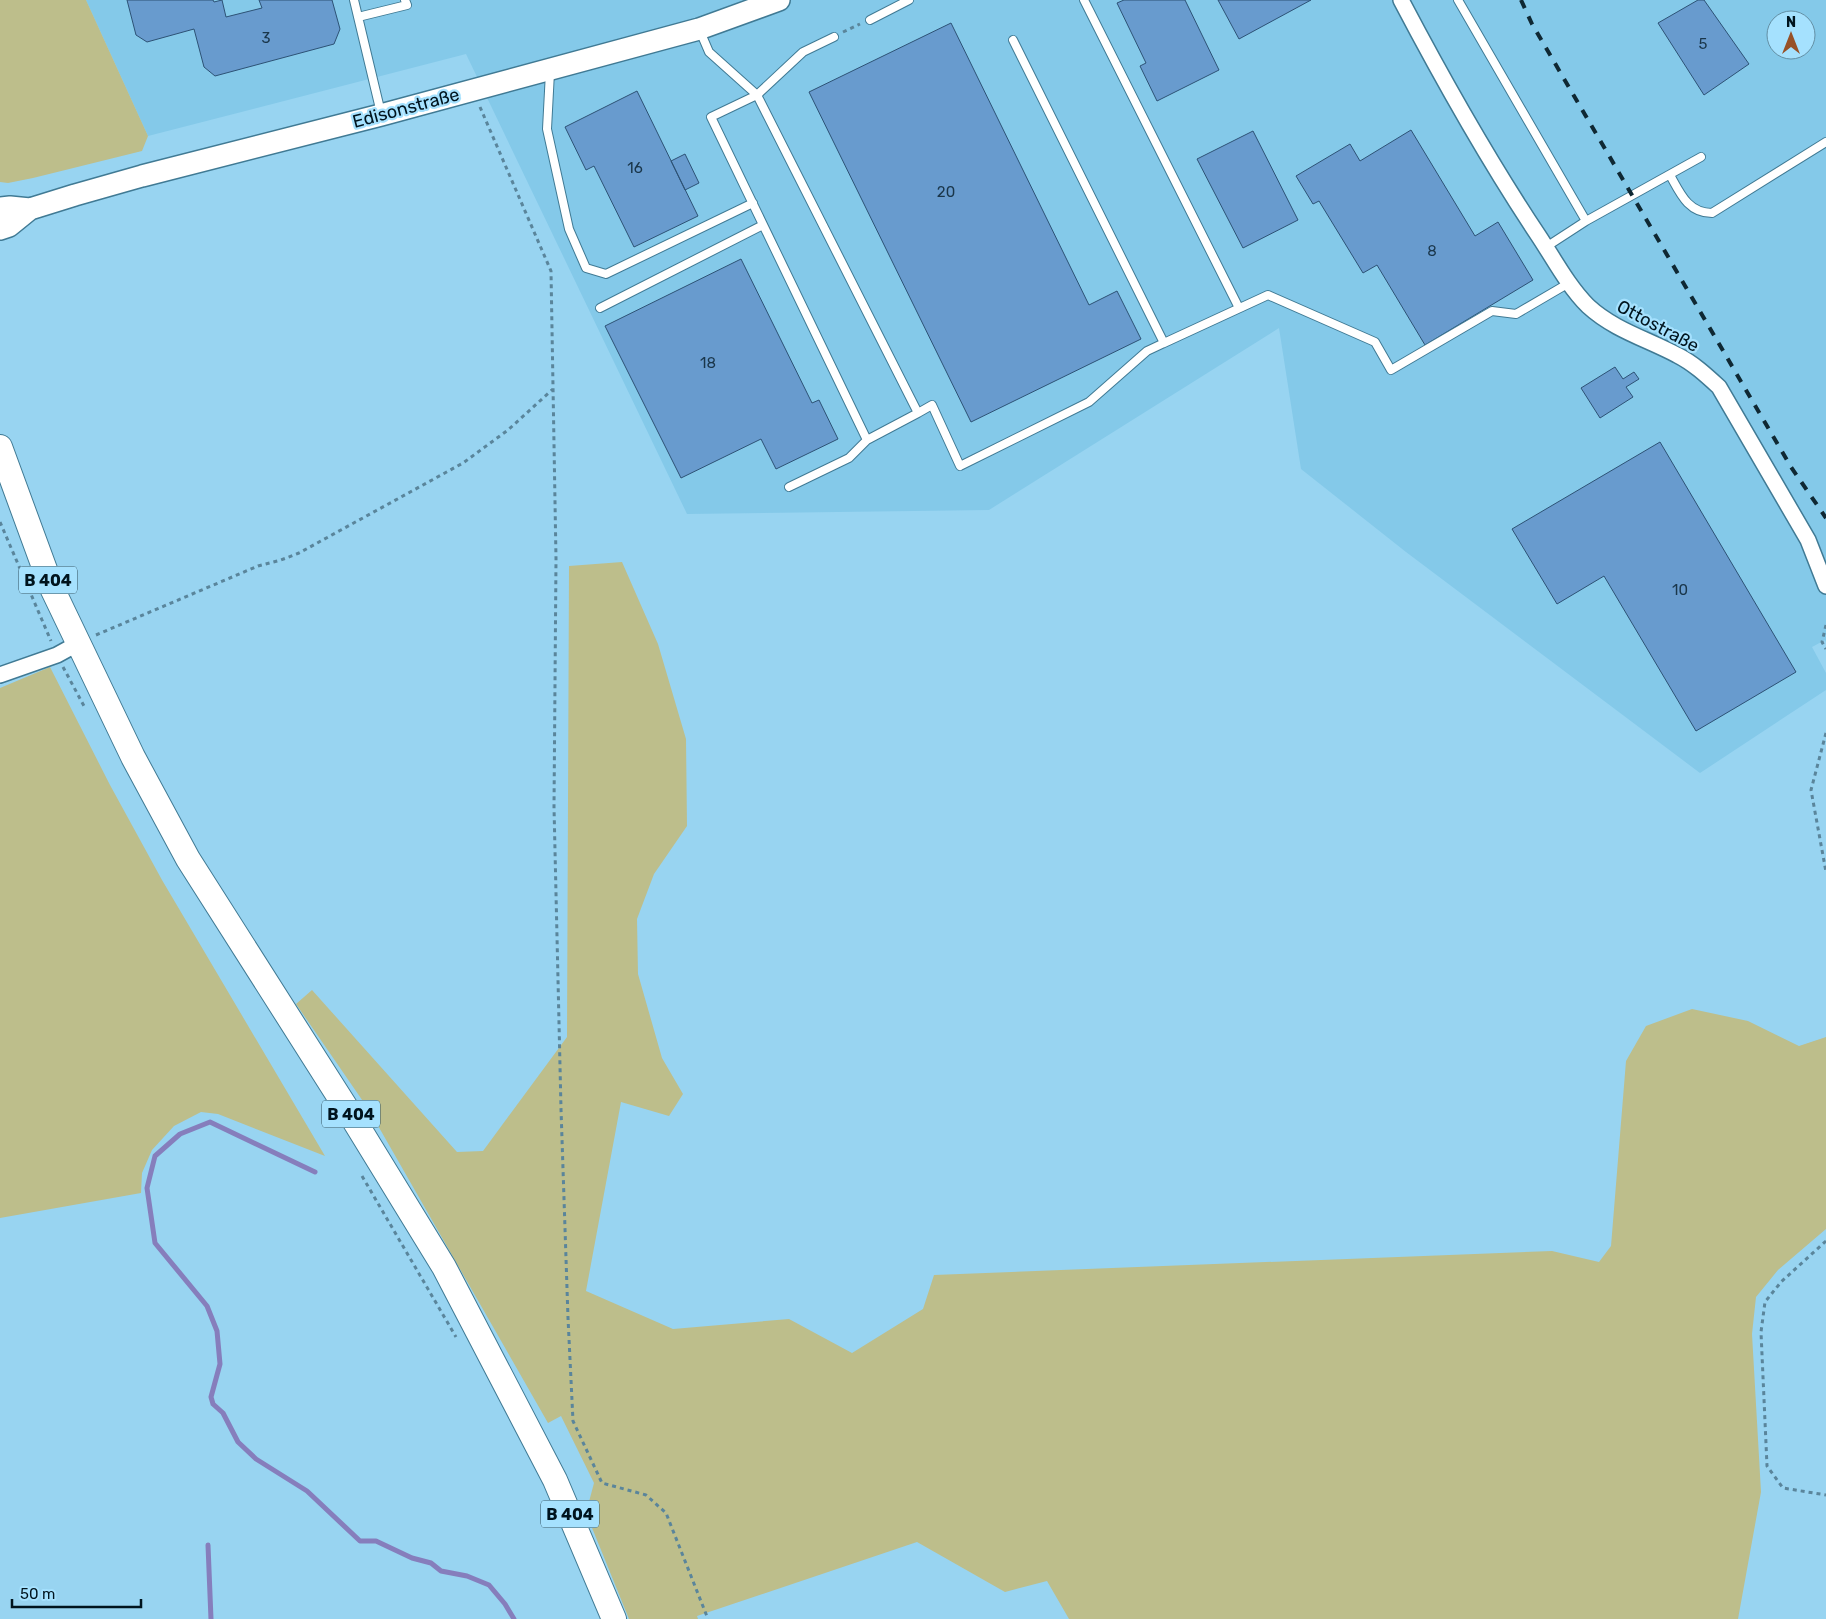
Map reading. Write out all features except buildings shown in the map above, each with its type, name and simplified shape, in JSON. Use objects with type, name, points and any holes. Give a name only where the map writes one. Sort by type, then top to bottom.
[{"type":"main road","name":"B 404","points":[[0,447],[47,578],[67,649],[133,757],[188,859],[352,1117],[444,1267],[555,1480],[614,1619]]},
{"type":"street","name":"Edisonstraße","points":[[7,217],[142,176],[382,115],[699,29],[779,0]]},
{"type":"street","name":"Ottostraße","points":[[1401,0],[1427,49],[1515,200],[1569,283],[1588,305],[1604,319],[1623,330],[1678,355],[1706,374],[1719,387],[1808,540],[1826,586]]},
{"type":"street","points":[[0,675],[67,649]]},
{"type":"lane","points":[[354,0],[382,115]]},
{"type":"lane","points":[[358,17],[407,5],[405,0]]},
{"type":"lane","points":[[870,20],[909,0]]},
{"type":"lane","points":[[1084,0],[1239,308]]},
{"type":"lane","points":[[1458,0],[1586,221]]},
{"type":"lane","points":[[699,29],[709,52],[756,95],[918,413]]},
{"type":"lane","points":[[834,37],[803,52],[756,95],[711,117],[867,440]]},
{"type":"lane","points":[[1013,40],[1164,343]]},
{"type":"lane","points":[[550,70],[547,129],[569,229],[586,268],[606,274],[753,203]]},
{"type":"lane","points":[[1670,174],[1688,204],[1703,213],[1712,213],[1826,142]]},
{"type":"lane","points":[[1546,246],[1586,221],[1701,156]]},
{"type":"lane","points":[[600,308],[763,224]]},
{"type":"lane","points":[[789,487],[849,458],[867,440],[932,405],[960,466],[1089,402],[1147,351],[1268,294],[1375,342],[1391,370],[1492,311],[1516,314],[1569,283]]},
{"type":"path","points":[[834,37],[870,20]]},
{"type":"path","points":[[472,91],[551,271],[556,559],[554,807],[561,1119],[573,1421],[602,1483],[646,1496],[666,1513],[708,1619]]},
{"type":"path","points":[[67,649],[258,566],[299,553],[463,463],[508,430],[553,389]]},
{"type":"path","points":[[0,522],[67,649],[85,708]]},
{"type":"path","points":[[1826,625],[1822,642],[1826,649]]},
{"type":"path","points":[[1826,732],[1811,790],[1826,872]]},
{"type":"path","points":[[362,1175],[457,1340]]},
{"type":"path","points":[[1826,1241],[1781,1282],[1765,1302],[1760,1332],[1767,1466],[1784,1488],[1826,1495]]},
{"type":"shaded area","points":[[86,0],[1826,0],[1826,642],[1825,640],[1812,647],[1826,673],[1826,690],[1700,773],[1406,552],[1301,469],[1279,328],[989,510],[687,514],[466,54],[148,136]]},
{"type":"green space","points":[[0,0],[86,0],[148,136],[142,151],[33,178],[8,183],[0,182]]},
{"type":"green space","points":[[622,562],[658,644],[686,739],[687,826],[654,874],[637,919],[638,974],[662,1058],[683,1094],[669,1116],[621,1102],[586,1291],[673,1329],[789,1319],[852,1353],[923,1309],[934,1275],[1552,1251],[1599,1262],[1611,1246],[1626,1061],[1646,1026],[1692,1009],[1748,1021],[1799,1046],[1826,1037],[1826,1229],[1778,1270],[1756,1297],[1752,1334],[1761,1492],[1738,1619],[1069,1619],[1047,1581],[1005,1592],[917,1542],[697,1616],[698,1619],[629,1619],[586,1513],[594,1483],[561,1416],[548,1423],[369,1110],[296,1004],[312,990],[457,1152],[483,1151],[567,1037],[569,566]]},
{"type":"green space","points":[[50,667],[110,785],[162,880],[325,1156],[218,1114],[201,1112],[174,1126],[152,1150],[142,1173],[141,1193],[0,1218],[0,688]]},
{"type":"waterway","points":[[315,1172],[210,1122],[180,1134],[155,1156],[147,1188],[155,1243],[207,1306],[217,1331],[220,1364],[211,1397],[213,1404],[223,1413],[238,1442],[256,1459],[307,1491],[360,1541],[376,1541],[412,1558],[431,1563],[441,1571],[467,1576],[489,1585],[505,1604],[514,1619]]},
{"type":"waterway","points":[[208,1545],[211,1619]]},
{"type":"railway","points":[[1521,0],[1532,24],[1791,467],[1826,518]]}]
